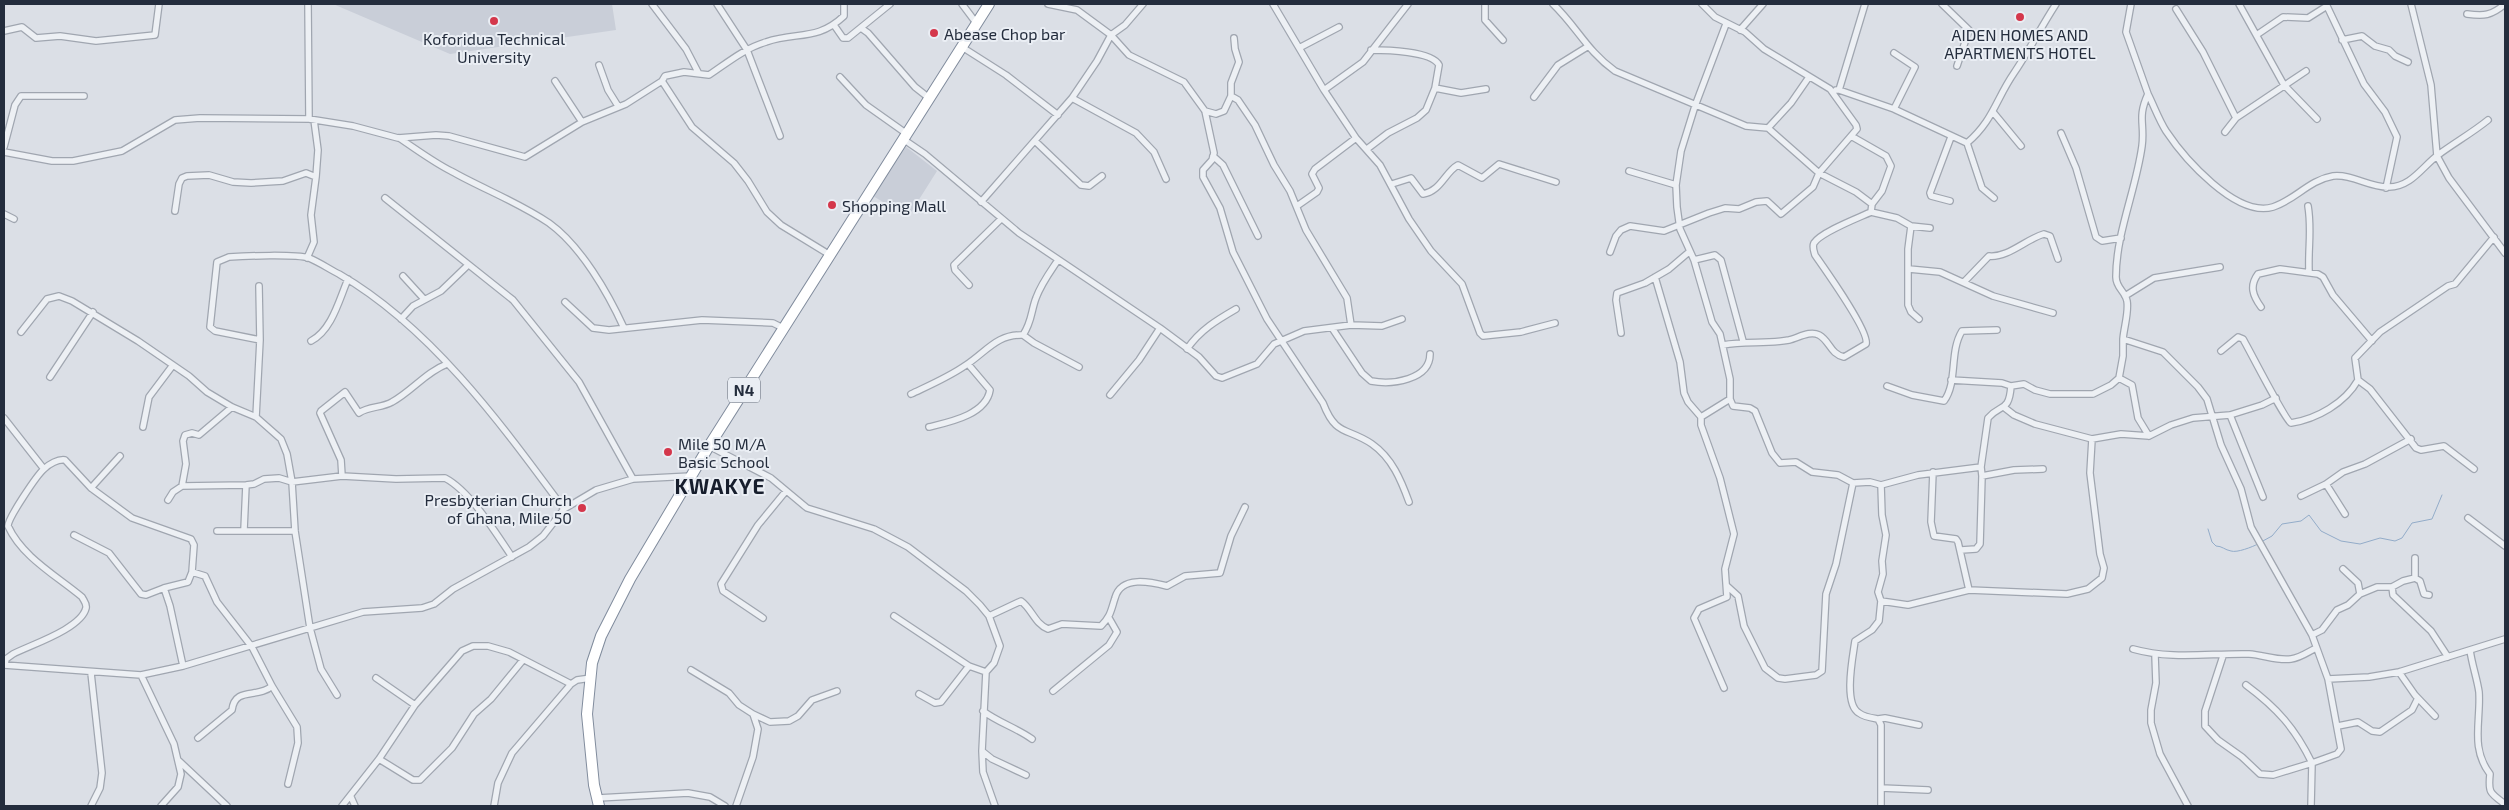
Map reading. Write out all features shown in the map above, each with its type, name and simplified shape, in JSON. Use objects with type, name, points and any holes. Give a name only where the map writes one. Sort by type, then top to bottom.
[{"type":"highway","name":"N4","points":[[598,802],[587,714],[595,652],[609,620],[630,579],[709,446],[989,4]]},
{"type":"street","points":[[4,31],[14,27],[22,27],[36,38],[60,36],[96,41],[155,34],[159,4]]},
{"type":"street","points":[[307,258],[314,242],[311,215],[318,150],[312,120],[308,4]]},
{"type":"street","points":[[652,4],[686,49],[698,72]]},
{"type":"street","points":[[717,4],[747,50],[780,136]]},
{"type":"street","points":[[398,138],[436,134],[525,157],[582,122],[626,104],[662,81],[665,76],[698,72],[709,75],[747,50],[766,41],[816,34],[834,25],[844,16],[844,4]]},
{"type":"street","points":[[834,25],[845,39],[890,4]]},
{"type":"street","points":[[962,4],[976,24]]},
{"type":"street","points":[[1048,4],[1077,7],[1111,35],[1129,55],[1184,82],[1205,111],[1213,156],[1223,165],[1258,236]]},
{"type":"street","points":[[981,202],[999,178],[1058,116],[1072,98],[1111,35],[1124,25],[1143,4]]},
{"type":"street","points":[[1274,4],[1324,90],[1356,138],[1380,165],[1392,184],[1403,210],[1431,251],[1462,284],[1483,336],[1521,332],[1555,323]]},
{"type":"street","points":[[1324,90],[1363,62],[1370,50],[1408,4]]},
{"type":"street","points":[[1486,4],[1485,20],[1503,40]]},
{"type":"street","points":[[1553,4],[1574,27],[1587,47],[1598,59],[1626,78],[1746,126],[1768,128],[1819,173],[1856,192],[1872,204]]},
{"type":"street","points":[[1702,4],[1715,17],[1740,30],[1764,49],[1830,89],[1839,90],[1894,109],[1966,143],[1982,188],[1994,198]]},
{"type":"street","points":[[1740,30],[1763,4]]},
{"type":"street","points":[[1839,90],[1865,4]]},
{"type":"street","points":[[1942,4],[1969,30],[1957,66]]},
{"type":"street","points":[[1966,143],[1981,130],[1993,112],[2013,73],[2022,62],[2056,4]]},
{"type":"street","points":[[2131,4],[2126,32],[2148,94],[2167,131],[2194,164],[2222,193],[2235,201],[2256,206],[2272,207],[2309,184],[2337,176],[2386,188],[2398,186],[2410,181],[2437,156],[2466,138],[2488,120]]},
{"type":"street","points":[[2239,4],[2258,34],[2284,85],[2317,119]]},
{"type":"street","points":[[2411,4],[2431,85],[2437,156],[2449,178],[2505,253]]},
{"type":"street","points":[[2467,14],[2486,16],[2494,13],[2505,4]]},
{"type":"street","points":[[2258,34],[2283,17],[2308,18],[2327,5],[2364,84],[2390,119],[2397,137],[2386,188]]},
{"type":"street","points":[[2176,9],[2203,52],[2236,118]]},
{"type":"street","points":[[1726,24],[1695,106],[1680,159],[1676,184],[1680,226],[1689,252],[1694,260],[1712,322],[1720,334],[1730,379],[1730,399],[1733,406],[1750,408],[1755,411],[1772,453],[1780,463],[1796,462],[1807,470],[1838,475],[1853,483],[1870,482],[1881,485],[1933,472],[1980,467]]},
{"type":"street","points":[[1299,48],[1339,27]]},
{"type":"street","points":[[861,28],[868,33],[914,87],[930,98]]},
{"type":"street","points":[[2342,40],[2362,36],[2375,46],[2389,50],[2395,56],[2408,62]]},
{"type":"street","points":[[1205,111],[1216,114],[1224,111],[1231,96],[1231,83],[1240,62],[1234,38]]},
{"type":"street","points":[[962,47],[1006,75],[1058,116]]},
{"type":"street","points":[[1534,97],[1558,66],[1587,47]]},
{"type":"street","points":[[1367,149],[1388,133],[1423,114],[1435,88],[1439,65],[1438,62],[1394,49],[1370,50]]},
{"type":"street","points":[[1894,53],[1915,67],[1894,109]]},
{"type":"street","points":[[599,65],[608,90],[618,106]]},
{"type":"street","points":[[2225,132],[2236,118],[2306,71]]},
{"type":"street","points":[[840,77],[866,105],[1001,219],[1058,260],[1160,328],[1205,362],[1216,376],[1222,378],[1257,364],[1280,341],[1304,331],[1351,325],[1382,326],[1402,319]]},
{"type":"street","points":[[1768,128],[1791,103],[1809,77]]},
{"type":"street","points":[[555,81],[582,122]]},
{"type":"street","points":[[662,81],[692,126],[734,163],[748,181],[767,212],[781,225],[830,255]]},
{"type":"street","points":[[1435,88],[1461,92],[1486,89]]},
{"type":"street","points":[[1610,252],[1616,236],[1621,230],[1630,226],[1664,232],[1709,213],[1725,208],[1739,209],[1760,201],[1767,201],[1781,214],[1813,187],[1819,173],[1857,129],[1830,89]]},
{"type":"street","points":[[1951,380],[2002,383],[2012,386],[2024,384],[2035,390],[2050,394],[2093,394],[2111,385],[2119,378],[2123,356],[2127,303],[2125,296],[2116,285],[2120,238],[2136,181],[2142,146],[2140,113],[2148,94]]},
{"type":"street","points":[[4,147],[15,105],[21,96],[84,96]]},
{"type":"street","points":[[1231,96],[1238,100],[1255,124],[1270,158],[1297,206],[1306,230],[1347,298],[1351,325]]},
{"type":"street","points":[[1072,98],[1136,133],[1154,152],[1166,179]]},
{"type":"street","points":[[1993,112],[2021,146]]},
{"type":"street","points":[[4,152],[52,161],[74,161],[122,150],[174,120],[208,118],[312,120],[352,126],[398,138],[450,171],[508,199],[550,224],[571,244],[609,294],[624,328]]},
{"type":"street","points":[[2061,133],[2076,168],[2096,237],[2102,241],[2120,238]]},
{"type":"street","points":[[1851,136],[1886,156],[1890,161],[1891,166],[1882,192],[1872,204],[1871,212]]},
{"type":"street","points":[[1950,201],[1931,196],[1930,193],[1952,136]]},
{"type":"street","points":[[1297,206],[1318,192],[1319,188],[1312,174],[1314,169],[1356,138]]},
{"type":"street","points":[[1035,142],[1081,185],[1089,186],[1102,176]]},
{"type":"street","points":[[1213,156],[1204,170],[1203,177],[1220,208],[1233,252],[1280,341],[1323,403],[1330,418],[1337,427],[1371,443],[1388,459],[1398,474],[1409,502]]},
{"type":"street","points":[[1392,184],[1411,178],[1423,194],[1429,193],[1447,178],[1458,165],[1482,178],[1499,164],[1556,182]]},
{"type":"street","points":[[1628,171],[1676,184]]},
{"type":"street","points":[[175,210],[178,184],[182,178],[187,176],[209,175],[233,182],[251,184],[283,181],[306,173],[316,177]]},
{"type":"street","points":[[385,198],[467,266],[513,300],[579,382],[633,479]]},
{"type":"street","points":[[2308,206],[2312,227],[2308,254],[2309,271]]},
{"type":"street","points":[[1723,345],[1744,341],[1775,342],[1811,333],[1818,334],[1826,341],[1833,352],[1844,358],[1848,356],[1866,344],[1867,338],[1853,311],[1815,255],[1813,244],[1834,229],[1871,212],[1897,218],[1911,226],[1930,228]]},
{"type":"street","points":[[4,214],[14,219]]},
{"type":"street","points":[[969,285],[955,270],[954,265],[1001,219]]},
{"type":"street","points":[[1911,226],[1908,249],[1908,305],[1911,312],[1919,319]]},
{"type":"street","points":[[1964,282],[1989,256],[1999,257],[2027,240],[2044,234],[2050,236],[2058,259]]},
{"type":"street","points":[[2221,351],[2241,337],[2276,398],[2286,420],[2291,423],[2316,417],[2337,403],[2353,389],[2358,380],[2354,358],[2402,316],[2418,308],[2448,286],[2455,284],[2494,237]]},
{"type":"street","points":[[1621,333],[1616,300],[1617,293],[1655,277],[1689,252]]},
{"type":"street","points":[[1694,260],[1715,256],[1721,260],[1744,341]]},
{"type":"street","points":[[260,340],[215,331],[210,327],[217,262],[229,257],[307,258],[348,279],[401,319],[448,364],[519,448],[564,509]]},
{"type":"street","points":[[1024,334],[1031,323],[1039,292],[1058,260]]},
{"type":"street","points":[[401,319],[424,299],[441,291],[467,266]]},
{"type":"street","points":[[2125,296],[2154,278],[2220,267]]},
{"type":"street","points":[[1909,269],[1940,272],[1993,296],[2053,313]]},
{"type":"street","points":[[2261,307],[2253,296],[2254,279],[2258,274],[2280,269],[2309,271],[2323,278],[2333,295],[2372,341]]},
{"type":"street","points":[[404,276],[424,299]]},
{"type":"street","points":[[1655,277],[1680,362],[1684,393],[1688,402],[1701,417],[1701,425],[1720,478],[1734,534],[1725,569],[1726,599],[1699,610],[1694,618],[1724,688]]},
{"type":"street","points":[[311,341],[320,336],[327,327],[348,279]]},
{"type":"street","points":[[256,417],[260,340],[259,286]]},
{"type":"street","points":[[21,332],[47,299],[53,296],[72,300],[173,365],[206,392],[232,407],[256,417],[281,439],[287,454],[292,482],[295,531],[310,628],[321,669],[337,695]]},
{"type":"street","points":[[565,302],[593,328],[609,330],[702,320],[773,324],[783,328]]},
{"type":"street","points":[[1187,349],[1194,338],[1208,326],[1236,309]]},
{"type":"street","points":[[50,377],[92,312]]},
{"type":"street","points":[[1110,395],[1139,360],[1160,328]]},
{"type":"street","points":[[1332,328],[1362,373],[1371,381],[1399,381],[1421,374],[1428,367],[1430,354]]},
{"type":"street","points":[[1887,386],[1940,402],[1946,398],[1951,380],[1953,358],[1962,331],[1997,330]]},
{"type":"street","points":[[911,394],[942,380],[968,364],[998,338],[1024,334],[1042,348],[1079,367]]},
{"type":"street","points":[[2123,339],[2152,347],[2172,360],[2207,399],[2214,416],[2221,445],[2241,489],[2251,527],[2312,635],[2328,679],[2341,750],[2337,754],[2273,776],[2260,774],[2242,757],[2218,740],[2205,726],[2205,711],[2223,656]]},
{"type":"street","points":[[342,476],[340,460],[320,413],[321,411],[344,392],[359,413],[386,405],[405,394],[429,373],[448,364]]},
{"type":"street","points":[[929,427],[951,422],[968,414],[983,404],[988,397],[990,390],[968,364]]},
{"type":"street","points":[[143,427],[149,397],[173,365]]},
{"type":"street","points":[[2119,378],[2132,384],[2138,418],[2149,436]]},
{"type":"street","points":[[2358,380],[2370,389],[2416,448],[2421,450],[2444,446],[2474,469]]},
{"type":"street","points":[[1961,550],[1976,549],[1980,544],[1982,476],[1980,467],[1988,418],[1992,413],[2005,408],[2010,398],[2012,386]]},
{"type":"street","points":[[2005,408],[2014,415],[2035,424],[2092,439],[2121,434],[2149,436],[2171,425],[2192,418],[2230,415],[2262,406],[2276,398]]},
{"type":"street","points":[[1701,417],[1730,399]]},
{"type":"street","points":[[182,486],[186,464],[183,440],[185,435],[192,433],[199,435],[232,407]]},
{"type":"street","points":[[2230,415],[2263,497]]},
{"type":"street","points":[[4,418],[44,469]]},
{"type":"street","points":[[1881,601],[1908,605],[1969,590],[2067,594],[2088,589],[2102,578],[2104,568],[2100,554],[2090,474],[2092,439]]},
{"type":"street","points":[[2301,496],[2326,484],[2343,472],[2381,457],[2411,440]]},
{"type":"street","points":[[709,446],[771,478],[807,508],[874,529],[908,547],[966,591],[989,616],[1000,646],[994,663],[986,672],[982,752],[983,772],[996,806]]},
{"type":"street","points":[[91,488],[120,456]]},
{"type":"street","points":[[74,534],[109,553],[141,594],[146,595],[188,582],[192,572],[194,545],[191,539],[132,518],[91,488],[65,460],[60,459],[44,469],[11,516],[8,526],[20,544],[42,567],[82,597],[86,610],[73,625],[12,654],[6,658],[4,665],[91,673],[141,674],[183,666],[252,647],[363,612],[422,608],[434,604],[453,589],[512,557],[543,536],[564,509],[596,490],[633,479],[692,476]]},
{"type":"street","points":[[1982,476],[2014,470],[2043,470]]},
{"type":"street","points":[[1933,472],[1931,522],[1934,536],[1956,539],[1961,550],[1969,590]]},
{"type":"street","points":[[168,500],[173,492],[182,486],[246,485],[254,484],[264,479],[279,478],[292,482],[342,476],[396,480],[445,478],[452,481],[479,509],[512,557]]},
{"type":"street","points":[[1727,586],[1738,596],[1744,626],[1765,668],[1778,678],[1785,679],[1816,675],[1822,671],[1826,594],[1836,564],[1853,483]]},
{"type":"street","points":[[2326,484],[2345,514]]},
{"type":"street","points":[[244,530],[246,485]]},
{"type":"street","points":[[1881,485],[1882,515],[1886,535],[1882,561],[1883,574],[1878,592],[1881,601],[1879,622],[1872,630],[1855,640],[1850,678],[1852,704],[1858,713],[1878,719],[1885,718],[1919,725]]},
{"type":"street","points":[[763,618],[723,591],[721,584],[758,525],[786,491]]},
{"type":"street","points":[[989,616],[1021,601],[1028,606],[1042,627],[1048,629],[1062,624],[1101,626],[1109,618],[1116,593],[1131,582],[1144,581],[1167,586],[1185,576],[1220,573],[1231,536],[1244,507]]},
{"type":"street","points":[[2468,518],[2505,546]]},
{"type":"street","points":[[217,531],[295,531]]},
{"type":"street","points":[[2415,558],[2415,578]]},
{"type":"street","points":[[2343,569],[2358,583],[2360,594]]},
{"type":"street","points":[[192,572],[205,576],[217,602],[252,647],[272,686],[297,727],[298,743],[288,784]]},
{"type":"street","points":[[2312,635],[2322,630],[2337,610],[2348,605],[2360,594],[2377,587],[2392,588],[2403,581],[2415,578],[2420,581],[2424,594],[2429,595]]},
{"type":"street","points":[[164,588],[170,606],[183,666]]},
{"type":"street","points":[[2392,588],[2393,594],[2431,631],[2448,657]]},
{"type":"street","points":[[894,616],[969,666],[986,672]]},
{"type":"street","points":[[1053,691],[1109,645],[1117,632],[1109,618]]},
{"type":"street","points":[[2328,679],[2368,677],[2399,672],[2505,639]]},
{"type":"street","points":[[342,806],[351,797],[379,759],[415,705],[462,651],[473,646],[488,646],[509,652],[571,684]]},
{"type":"street","points":[[2134,649],[2155,655],[2223,656],[2246,654],[2263,655],[2276,659],[2292,659],[2316,648]]},
{"type":"street","points":[[2470,650],[2480,702],[2476,736],[2479,752],[2483,764],[2490,774],[2488,787],[2492,795],[2505,804]]},
{"type":"street","points":[[2155,655],[2156,684],[2150,710],[2151,722],[2158,738],[2160,754],[2188,806]]},
{"type":"street","points":[[379,759],[413,780],[420,780],[452,748],[474,714],[491,699],[523,660]]},
{"type":"street","points":[[919,694],[935,703],[941,702],[969,666]]},
{"type":"street","points":[[691,670],[729,693],[740,705],[753,714],[770,722]]},
{"type":"street","points":[[2399,672],[2418,698],[2435,716]]},
{"type":"street","points":[[91,673],[102,773],[100,788],[91,806]]},
{"type":"street","points":[[141,674],[170,732],[178,760],[181,780],[178,787],[161,806]]},
{"type":"street","points":[[376,678],[415,705]]},
{"type":"street","points":[[494,806],[498,783],[512,753],[571,684],[577,680],[591,678]]},
{"type":"street","points":[[2246,685],[2268,702],[2299,736],[2312,763],[2311,806]]},
{"type":"street","points":[[198,738],[232,710],[233,701],[236,698],[249,693],[268,690],[272,686]]},
{"type":"street","points":[[758,729],[763,724],[770,722],[789,721],[798,716],[812,700],[837,691]]},
{"type":"street","points":[[2338,726],[2358,722],[2372,731],[2380,732],[2412,710],[2418,698]]},
{"type":"street","points":[[983,711],[1002,724],[1021,731],[1032,739]]},
{"type":"street","points":[[736,806],[753,757],[758,729],[753,714]]},
{"type":"street","points":[[1878,719],[1881,725],[1882,743],[1882,806]]},
{"type":"street","points":[[982,752],[992,759],[1026,775]]},
{"type":"street","points":[[178,760],[213,792],[218,803],[227,806]]},
{"type":"street","points":[[1881,788],[1928,790]]},
{"type":"street","points":[[598,802],[688,793],[710,798],[725,806]]},
{"type":"street","points":[[351,797],[355,806]]},
{"type":"shaded area","name":"Koforidua Technical University","points":[[333,4],[612,4],[616,30],[450,54]]},
{"type":"shaded area","points":[[905,146],[937,171],[908,217],[873,196]]},
{"type":"waterway","points":[[2261,542],[2272,536],[2282,524],[2301,521],[2309,515],[2321,531],[2341,541],[2360,544],[2380,538],[2395,541],[2402,538],[2412,523],[2432,519],[2442,495]]},
{"type":"waterway","points":[[2208,529],[2212,542],[2216,546],[2229,550],[2241,550],[2258,544]]},
{"type":"place","name":"AIDEN HOMES AND APARTMENTS HOTEL","points":[[2020,17]]},
{"type":"place","name":"Koforidua Technical University","points":[[494,21]]},
{"type":"place","name":"Abease Chop bar","points":[[934,33]]},
{"type":"place","name":"Shopping Mall","points":[[832,205]]},
{"type":"place","name":"Mile 50 M/A Basic School","points":[[668,452]]},
{"type":"place","name":"Presbyterian Church of Ghana, Mile 50","points":[[582,508]]},
{"type":"district","name":"KWAKYE","points":[[720,485]]}]
